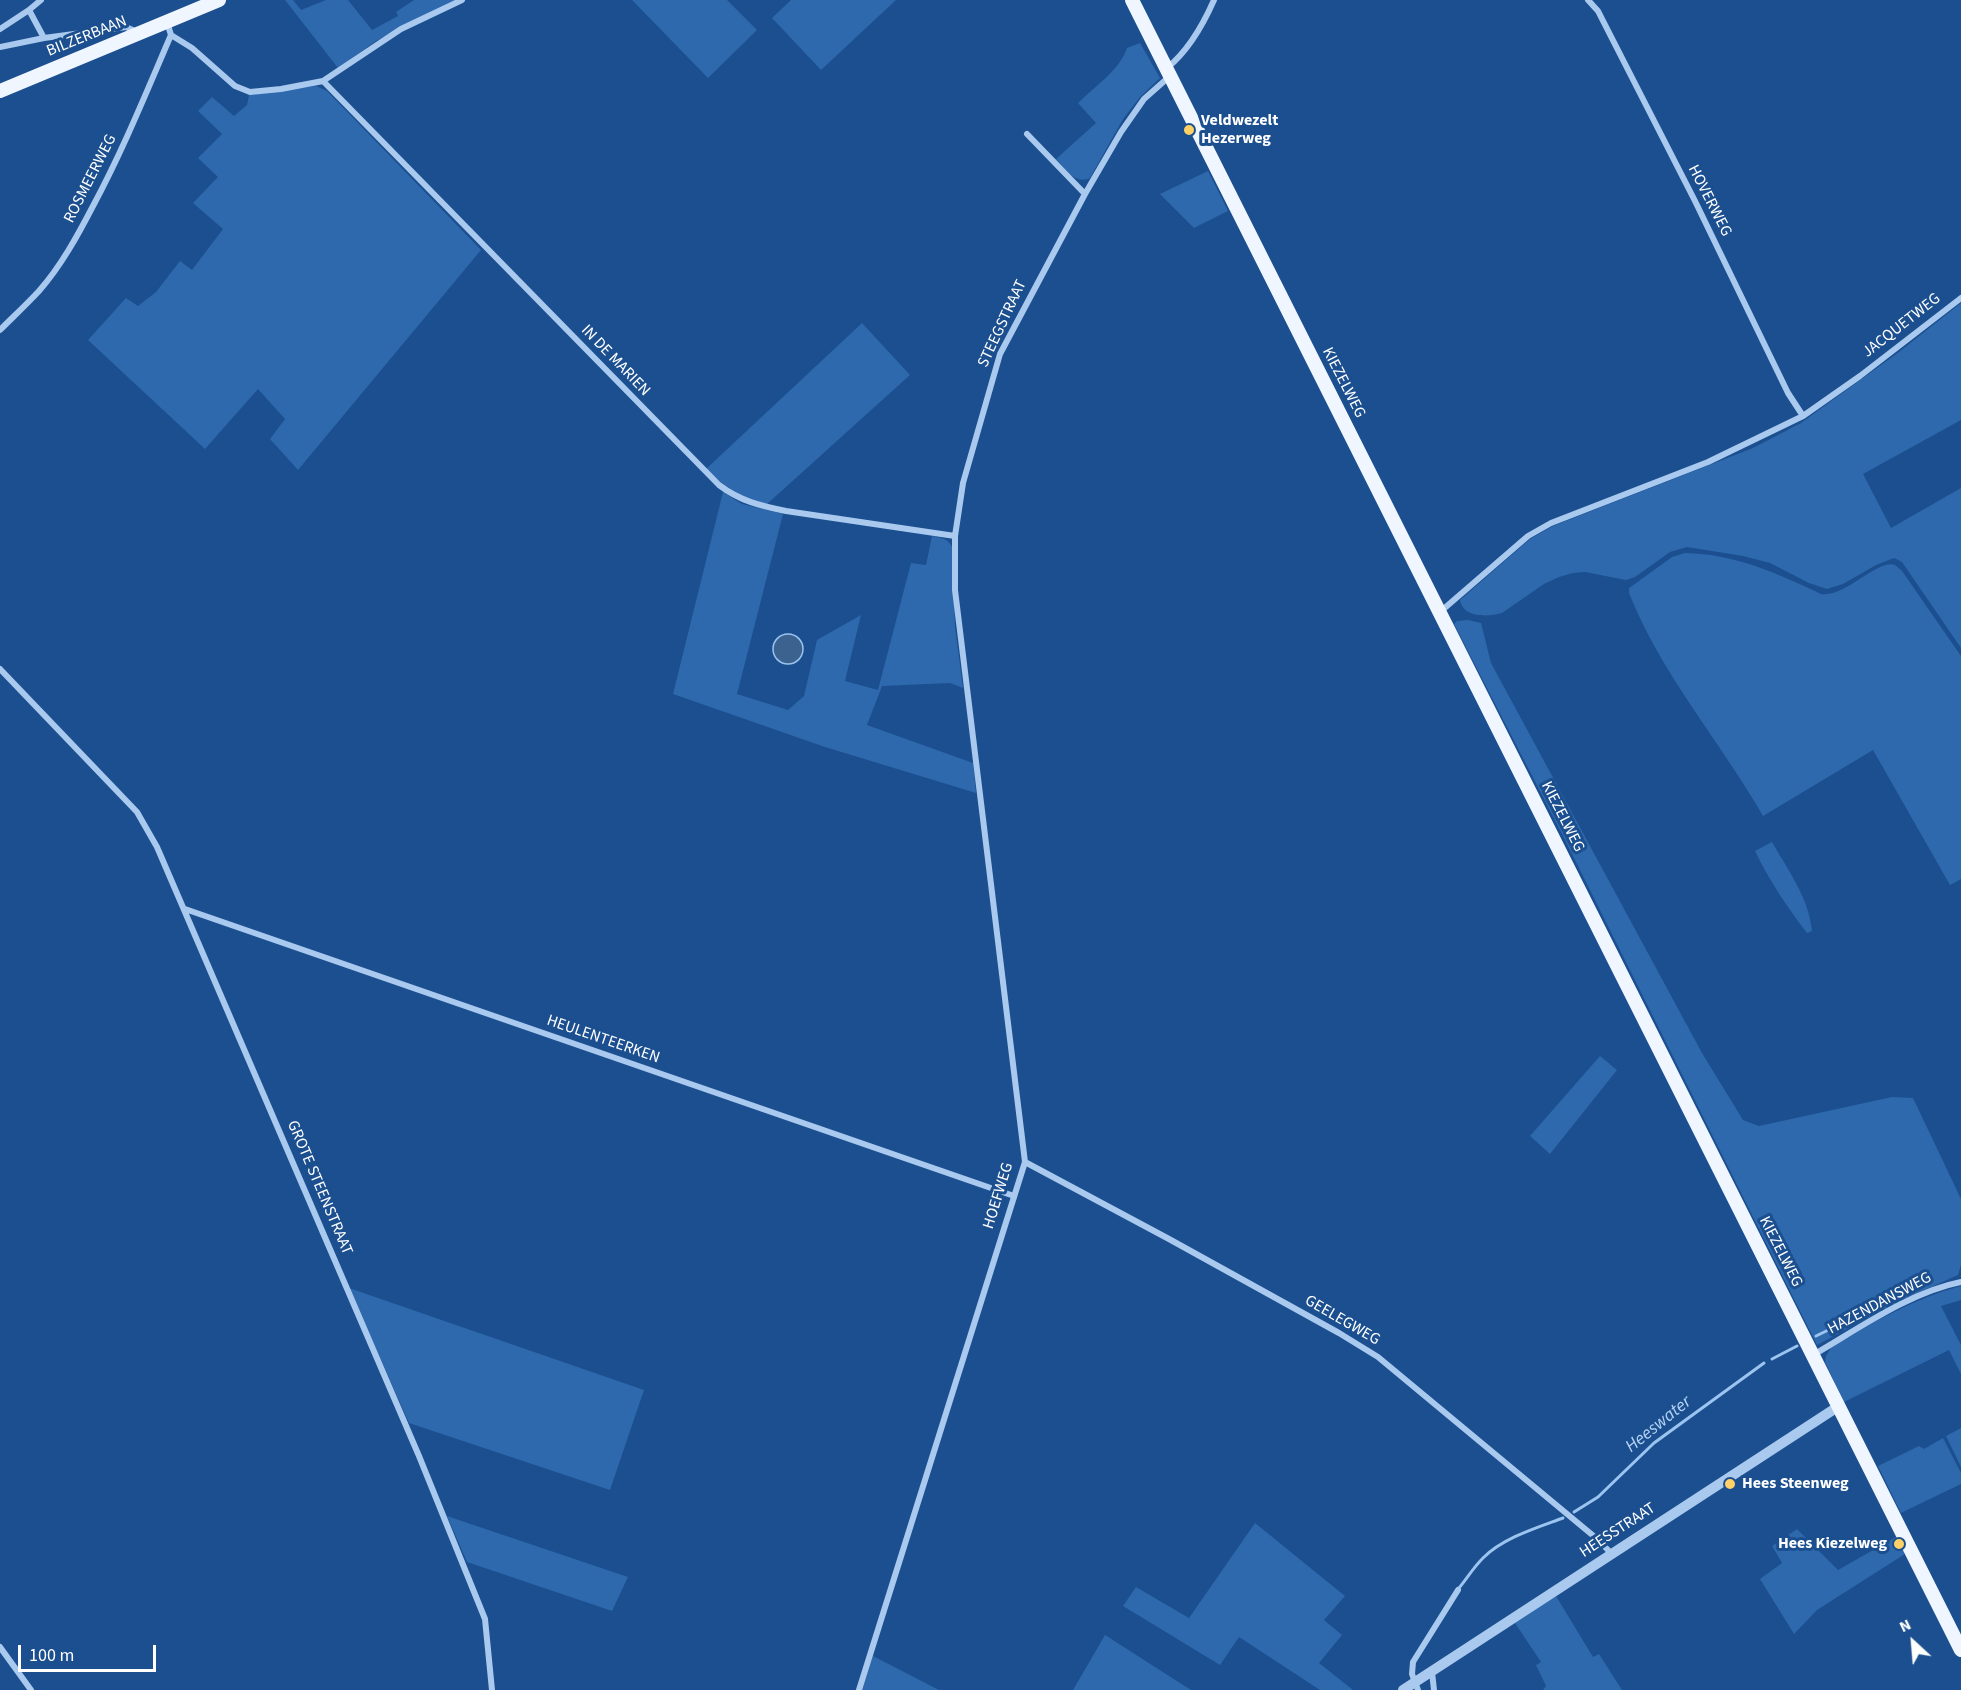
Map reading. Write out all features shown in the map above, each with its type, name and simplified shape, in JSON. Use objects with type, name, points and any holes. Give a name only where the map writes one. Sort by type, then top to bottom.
[{"type":"main road","name":"BILZERBAAN","points":[[0,91],[219,0]]},
{"type":"main road","name":"KIEZELWEG","points":[[1132,0],[1961,1650]]},
{"type":"street","points":[[0,29],[41,0]]},
{"type":"street","points":[[166,22],[171,35],[192,48],[235,86],[250,92],[323,81],[401,29],[462,0]]},
{"type":"street","name":"STEEGSTRAAT","points":[[967,691],[955,590],[955,536],[963,483],[1000,354],[1085,194],[1121,132],[1144,99],[1187,48],[1206,18],[1214,0]]},
{"type":"street","name":"HOVERWEG","points":[[1588,0],[1598,11],[1695,201],[1788,393],[1803,416]]},
{"type":"street","points":[[29,10],[44,38]]},
{"type":"street","points":[[0,47],[44,38],[126,27],[140,33]]},
{"type":"street","name":"ROSMEERWEG","points":[[0,330],[39,290],[69,249],[85,222],[129,135],[171,35]]},
{"type":"street","name":"IN DE MARIEN","points":[[323,81],[683,449],[731,495],[759,506],[786,511],[955,536]]},
{"type":"street","points":[[1027,134],[1085,194]]},
{"type":"street","name":"JACQUETWEG","points":[[1440,612],[1528,536],[1551,523],[1708,462],[1803,416],[1860,376],[1961,298]]},
{"type":"street","name":"GROTE STEENSTRAAT","points":[[0,669],[137,812],[157,846],[419,1456],[485,1619],[492,1690]]},
{"type":"street","name":"HOEFWEG","points":[[859,1690],[1025,1162],[967,691]]},
{"type":"street","name":"HEULENTEERKEN","points":[[184,909],[1014,1196]]},
{"type":"street","name":"GEELEGWEG","points":[[1025,1162],[1366,1349],[1561,1508],[1611,1553]]},
{"type":"street","name":"HAZENDANSWEG","points":[[1813,1355],[1907,1302],[1942,1286],[1961,1282]]},
{"type":"street","name":"HEESSTRAAT","points":[[1403,1690],[1417,1686],[1432,1672],[1611,1553],[1839,1406]]},
{"type":"street","points":[[1417,1686],[1412,1674],[1413,1662],[1458,1590]]},
{"type":"street","points":[[0,1647],[31,1690]]},
{"type":"street","points":[[1432,1672],[1434,1690]]},
{"type":"shaded area","points":[[285,0],[293,0],[301,10],[326,0],[348,0],[372,30],[398,16],[396,12],[414,0],[456,0],[376,41],[338,68]]},
{"type":"shaded area","points":[[632,0],[727,0],[757,30],[708,78]]},
{"type":"shaded area","points":[[791,0],[896,0],[821,70],[772,18]]},
{"type":"shaded area","points":[[1140,43],[1160,78],[1140,97],[1123,119],[1090,178],[1085,180],[1075,178],[1056,159],[1096,123],[1078,103],[1113,71],[1127,48]]},
{"type":"shaded area","points":[[316,86],[327,91],[481,250],[298,470],[270,439],[285,419],[258,389],[205,449],[88,340],[126,298],[138,306],[156,292],[180,261],[192,270],[223,229],[193,203],[218,177],[198,158],[222,134],[198,111],[212,97],[234,116],[247,105],[249,95]]},
{"type":"shaded area","points":[[1208,171],[1228,211],[1194,228],[1160,194]]},
{"type":"shaded area","points":[[1961,303],[1961,420],[1863,474],[1891,528],[1961,488],[1961,648],[1902,562],[1894,558],[1876,565],[1843,584],[1827,589],[1809,583],[1770,563],[1687,547],[1670,552],[1635,577],[1626,580],[1585,572],[1559,577],[1544,584],[1502,613],[1477,615],[1462,606],[1460,600],[1530,539],[1553,526],[1753,448],[1801,423],[1899,352]]},
{"type":"shaded area","points":[[862,323],[910,375],[766,505],[734,491],[706,469]]},
{"type":"shaded area","points":[[723,492],[742,504],[783,514],[737,694],[788,710],[804,696],[817,640],[861,615],[845,681],[878,690],[911,563],[926,565],[932,536],[944,539],[950,544],[952,547],[955,627],[963,688],[950,683],[882,686],[867,725],[973,763],[976,793],[825,747],[673,694]]},
{"type":"shaded area","points":[[1685,553],[1721,557],[1755,566],[1821,594],[1830,594],[1840,590],[1888,565],[1895,565],[1902,571],[1961,656],[1961,879],[1950,885],[1873,750],[1763,816],[1657,651],[1629,593],[1629,588],[1672,557]]},
{"type":"shaded area","points":[[1468,620],[1481,623],[1491,663],[1702,1053],[1743,1120],[1759,1126],[1892,1097],[1913,1098],[1961,1199],[1961,1265],[1958,1275],[1898,1302],[1817,1345],[1562,834],[1454,624],[1457,621]]},
{"type":"shaded area","points":[[788,634],[799,638],[803,649],[799,660],[788,664],[777,660],[773,649],[777,638]]},
{"type":"shaded area","points":[[1772,842],[1807,907],[1812,931],[1807,933],[1792,913],[1772,883],[1755,851]]},
{"type":"shaded area","points":[[1600,1056],[1617,1070],[1550,1154],[1530,1136]]},
{"type":"shaded area","points":[[1961,1286],[1961,1300],[1941,1306],[1961,1345],[1961,1374],[1949,1350],[1844,1402],[1825,1362],[1831,1348],[1894,1312],[1927,1297]]},
{"type":"shaded area","points":[[349,1288],[644,1390],[610,1490],[409,1423]]},
{"type":"shaded area","points":[[1961,1428],[1961,1467],[1946,1436]]},
{"type":"shaded area","points":[[1943,1438],[1961,1473],[1961,1484],[1901,1513],[1878,1466],[1919,1446],[1924,1449]]},
{"type":"shaded area","points":[[447,1516],[628,1577],[612,1611],[467,1562]]},
{"type":"shaded area","points":[[1255,1523],[1345,1596],[1324,1620],[1342,1635],[1319,1663],[1353,1690],[1320,1690],[1239,1637],[1220,1665],[1123,1606],[1136,1587],[1189,1618]]},
{"type":"shaded area","points":[[1797,1529],[1838,1570],[1896,1537],[1905,1554],[1817,1610],[1794,1634],[1760,1579],[1782,1563],[1772,1546]]},
{"type":"shaded area","points":[[1556,1596],[1593,1657],[1599,1654],[1622,1690],[1543,1690],[1546,1686],[1536,1665],[1541,1662],[1515,1623]]},
{"type":"shaded area","points":[[1105,1635],[1191,1690],[1073,1690]]},
{"type":"shaded area","points":[[873,1656],[939,1690],[862,1690]]},
{"type":"waterway","name":"Heeswater","points":[[1816,1336],[1915,1288]]},
{"type":"waterway","name":"Heeswater","points":[[1772,1359],[1797,1346]]},
{"type":"waterway","name":"Heeswater","points":[[1574,1512],[1598,1497],[1654,1443],[1764,1363]]},
{"type":"waterway","name":"Heeswater","points":[[1459,1588],[1491,1551],[1520,1534],[1563,1518]]},
{"type":"place","name":"Veldwezelt Hezerweg","points":[[1189,130]]},
{"type":"place","name":"Hees Steenweg","points":[[1730,1484]]},
{"type":"place","name":"Hees Kiezelweg","points":[[1899,1544]]}]
